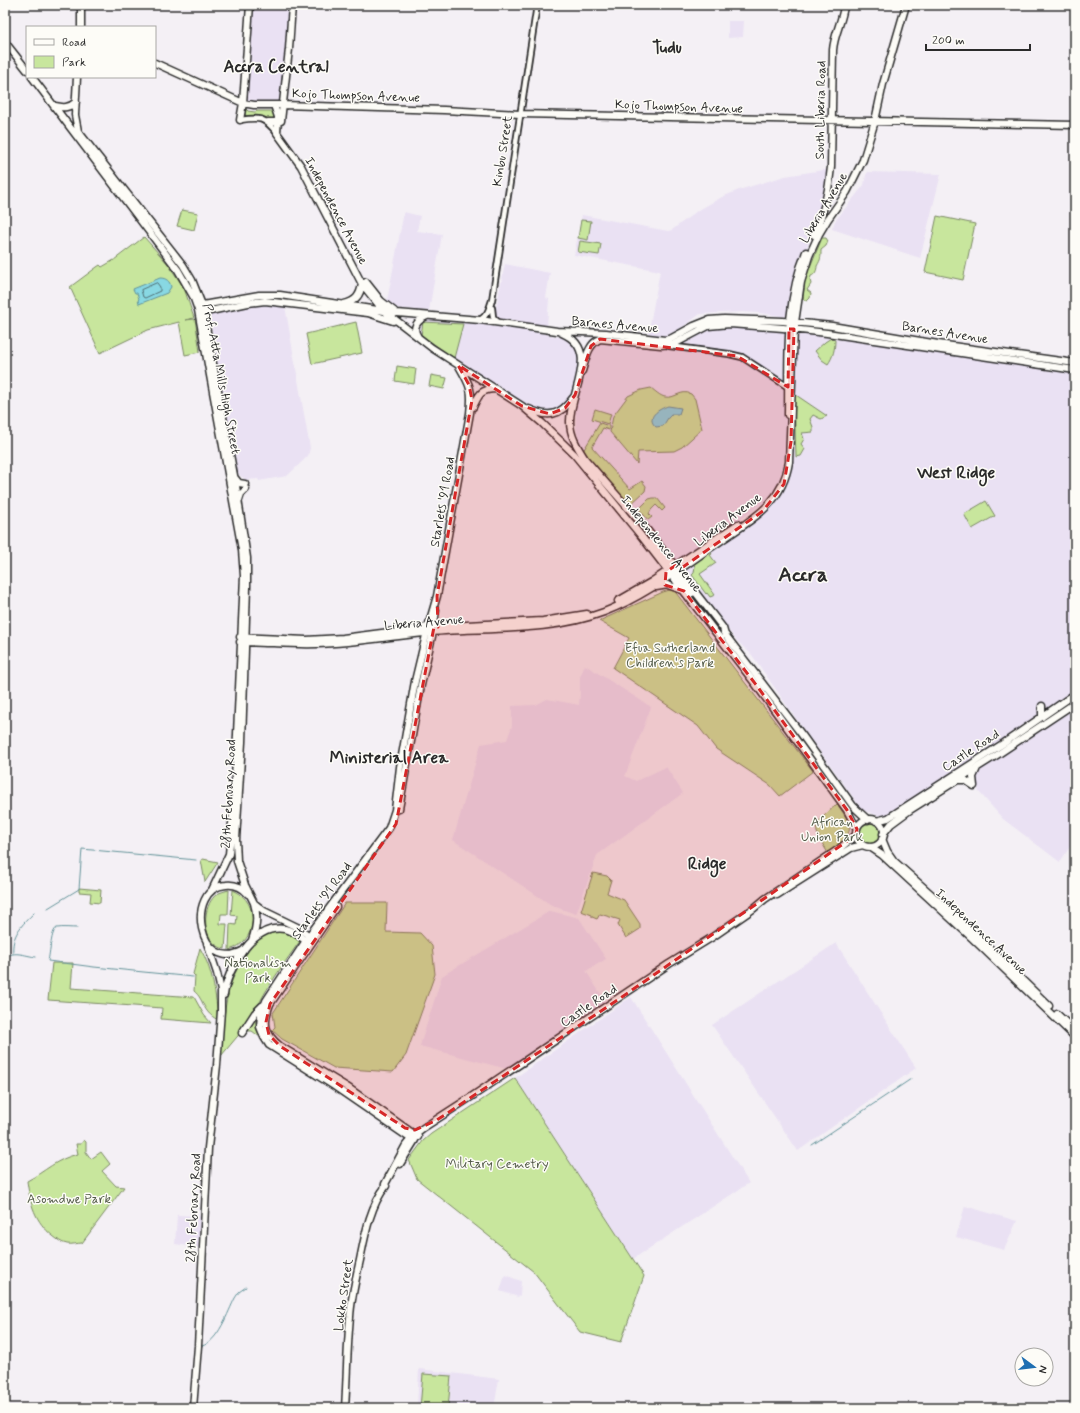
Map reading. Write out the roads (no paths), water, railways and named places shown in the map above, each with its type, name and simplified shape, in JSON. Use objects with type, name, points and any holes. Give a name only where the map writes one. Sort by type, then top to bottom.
[{"type":"main road","points":[[81,5],[81,26]]},
{"type":"main road","points":[[240,120],[244,103],[250,5]]},
{"type":"main road","points":[[278,135],[283,105],[292,5]]},
{"type":"main road","name":"South Liberia Road","points":[[825,217],[830,181],[833,42],[844,5]]},
{"type":"main road","name":"Liberia Avenue","points":[[442,629],[544,626],[571,622],[627,602],[651,588],[754,513],[768,501],[776,490],[782,477],[785,465],[788,377],[795,282],[803,260],[825,217],[847,192],[860,169],[875,121],[883,84],[906,5]]},
{"type":"main road","points":[[5,42],[26,69]]},
{"type":"main road","name":"Kojo Thompson Avenue","points":[[156,63],[244,103],[254,105],[444,110],[520,114],[1075,125]]},
{"type":"main road","name":"Prof. Atta Mills High Street","points":[[33,78],[76,132],[178,270],[200,305],[242,550],[244,576],[243,638]]},
{"type":"main road","points":[[76,132],[75,115],[78,78]]},
{"type":"main road","points":[[55,106],[65,108],[76,102]]},
{"type":"main road","points":[[274,105],[278,122],[278,135]]},
{"type":"main road","points":[[268,122],[278,122]]},
{"type":"main road","name":"Independence Avenue","points":[[278,135],[298,161],[310,180],[362,284],[382,310],[419,339],[522,406],[559,438],[634,527],[674,570]]},
{"type":"main road","points":[[359,276],[384,304],[397,313]]},
{"type":"main road","points":[[340,305],[350,302],[356,298],[360,292],[362,284]]},
{"type":"main road","name":"Barnes Avenue","points":[[200,305],[259,295],[280,296],[397,313],[501,322],[557,331],[606,333],[665,340],[672,338],[694,326],[714,320],[730,319],[792,325],[943,351],[1075,370]]},
{"type":"main road","points":[[201,313],[265,301],[368,313],[398,323]]},
{"type":"main road","name":"Prof. Atta Mills High Street","points":[[201,313],[239,503],[248,567],[243,638]]},
{"type":"main road","points":[[419,339],[416,335],[415,326],[420,320],[429,316]]},
{"type":"main road","name":"Barnes Avenue","points":[[582,371],[591,346],[595,341],[600,339],[661,345],[674,344],[703,328],[714,324],[832,326],[938,344],[1075,363]]},
{"type":"main road","name":"Liberia Avenue","points":[[243,638],[317,644],[442,629],[543,621],[586,614],[622,600],[674,570],[763,511],[775,498],[784,484],[789,466],[791,442],[792,325]]},
{"type":"main road","name":"Independence Avenue","points":[[557,331],[571,336],[578,345],[582,356],[582,371],[575,395],[570,423],[573,438],[578,447],[586,459],[648,531],[674,570],[684,591],[757,686],[847,810],[856,832]]},
{"type":"main road","name":"Starlets '91 Road","points":[[414,1138],[280,1046],[272,1039],[266,1022],[270,1004],[309,933],[314,930],[390,828],[394,816],[404,743],[415,681],[433,617],[470,413],[472,394],[470,385],[458,365]]},
{"type":"main road","name":"Starlets '91 Road","points":[[470,413],[481,392],[489,389],[496,389]]},
{"type":"main road","points":[[522,406],[541,414],[556,413],[565,408],[575,395]]},
{"type":"main road","points":[[234,478],[245,486],[239,503]]},
{"type":"main road","points":[[674,570],[802,735],[853,806],[868,820]]},
{"type":"main road","points":[[651,588],[668,585],[684,591]]},
{"type":"main road","points":[[433,617],[442,629],[429,631],[427,624],[433,617]]},
{"type":"main road","name":"Starlets '91 Road","points":[[307,939],[342,898],[392,831],[398,815],[408,762],[429,631]]},
{"type":"main road","points":[[243,638],[254,640]]},
{"type":"main road","name":"28th February Road","points":[[243,638],[245,652],[236,851],[238,862],[249,895],[254,903],[264,911],[297,927],[307,939]]},
{"type":"main road","name":"28th February Road","points":[[212,890],[227,860],[231,838],[243,638]]},
{"type":"main road","points":[[245,652],[254,640]]},
{"type":"main road","name":"Castle Road","points":[[876,821],[888,818],[1075,694]]},
{"type":"main road","name":"Castle Road","points":[[883,837],[891,824],[897,819],[1075,703]]},
{"type":"main road","points":[[1042,717],[1042,706],[1052,710]]},
{"type":"main road","points":[[404,743],[406,748],[404,759],[408,762]]},
{"type":"main road","points":[[957,780],[965,780],[974,786],[973,777],[978,767]]},
{"type":"main road","points":[[868,820],[876,821],[880,824],[883,829],[883,837],[879,843],[866,846],[860,843],[856,832],[861,822],[868,820]]},
{"type":"main road","name":"Castle Road","points":[[753,909],[765,898],[844,846],[856,832]]},
{"type":"main road","name":"Independence Avenue","points":[[883,837],[887,851],[894,861],[968,927],[1075,1031]]},
{"type":"main road","name":"Independence Avenue","points":[[866,846],[882,855],[1075,1037]]},
{"type":"main road","name":"Castle Road","points":[[414,1138],[423,1128],[753,909],[767,902],[851,848],[866,846]]},
{"type":"main road","points":[[245,949],[239,953],[226,954],[212,948],[207,943],[203,934],[201,916],[206,898],[212,890],[231,884],[244,890],[249,895]]},
{"type":"main road","points":[[252,941],[256,932],[257,922],[257,912],[254,903]]},
{"type":"main road","name":"28th February Road","points":[[193,1408],[198,1346],[208,1148],[222,1011],[227,980],[245,949],[261,934],[278,929],[284,929],[294,932],[307,939]]},
{"type":"main road","name":"28th February Road","points":[[207,943],[221,991],[222,1011]]},
{"type":"main road","name":"Starlets '91 Road","points":[[285,978],[264,1004],[260,1021],[262,1033],[269,1045],[318,1072]]},
{"type":"main road","points":[[242,1033],[255,1013],[264,1004]]},
{"type":"main road","name":"Castle Road","points":[[414,1138],[437,1120]]},
{"type":"main road","points":[[406,1145],[404,1130],[423,1128]]},
{"type":"main road","name":"Lokko Street","points":[[384,1189],[385,1184],[406,1145],[414,1138]]},
{"type":"main road","name":"Lokko Street","points":[[346,1408],[350,1312],[362,1247],[370,1216],[414,1138]]},
{"type":"street","name":"Kinbu Street","points":[[492,300],[537,5]]},
{"type":"street","points":[[240,120],[255,118],[268,122],[278,135]]},
{"type":"street","points":[[480,320],[486,316],[492,300]]},
{"type":"street","points":[[492,300],[492,315],[496,321],[501,322]]},
{"type":"street","points":[[684,338],[683,344],[689,350]]},
{"type":"street","points":[[661,345],[742,357],[788,387]]},
{"type":"street","points":[[777,379],[788,377]]},
{"type":"water","points":[[160,278],[166,279],[170,283],[171,287],[167,293],[139,304],[137,293],[135,293],[133,289]]},
{"type":"water","points":[[668,406],[681,408],[679,414],[671,414],[663,426],[656,427],[652,420],[654,414]]},
{"type":"waterway","points":[[48,908],[79,889],[82,849],[196,860]]},
{"type":"waterway","points":[[13,953],[14,941],[18,931],[34,913]]},
{"type":"waterway","points":[[77,928],[57,928],[55,930],[52,937],[48,961],[193,977]]},
{"type":"waterway","points":[[5,959],[11,954],[36,957]]},
{"type":"waterway","points":[[812,1145],[911,1079]]},
{"type":"waterway","points":[[202,1346],[213,1339],[218,1333],[235,1298],[239,1292],[246,1287]]},
{"type":"district","name":"Tudu","points":[[667,48]]},
{"type":"district","name":"Accra Central","points":[[276,67]]},
{"type":"district","name":"West Ridge","points":[[956,473]]},
{"type":"district","name":"Accra","points":[[803,575]]},
{"type":"district","name":"Ministerial Area","points":[[389,758]]},
{"type":"district","name":"Ridge","points":[[707,864]]},
{"type":"park label","name":"Efua Sutherland Children's Park","points":[[670,656]]},
{"type":"park label","name":"African Union Park","points":[[832,830]]},
{"type":"park label","name":"Nationalism Park","points":[[258,970]]},
{"type":"park label","name":"Military Cemetry","points":[[497,1164]]},
{"type":"park label","name":"Asomdwe Park","points":[[69,1199]]}]
